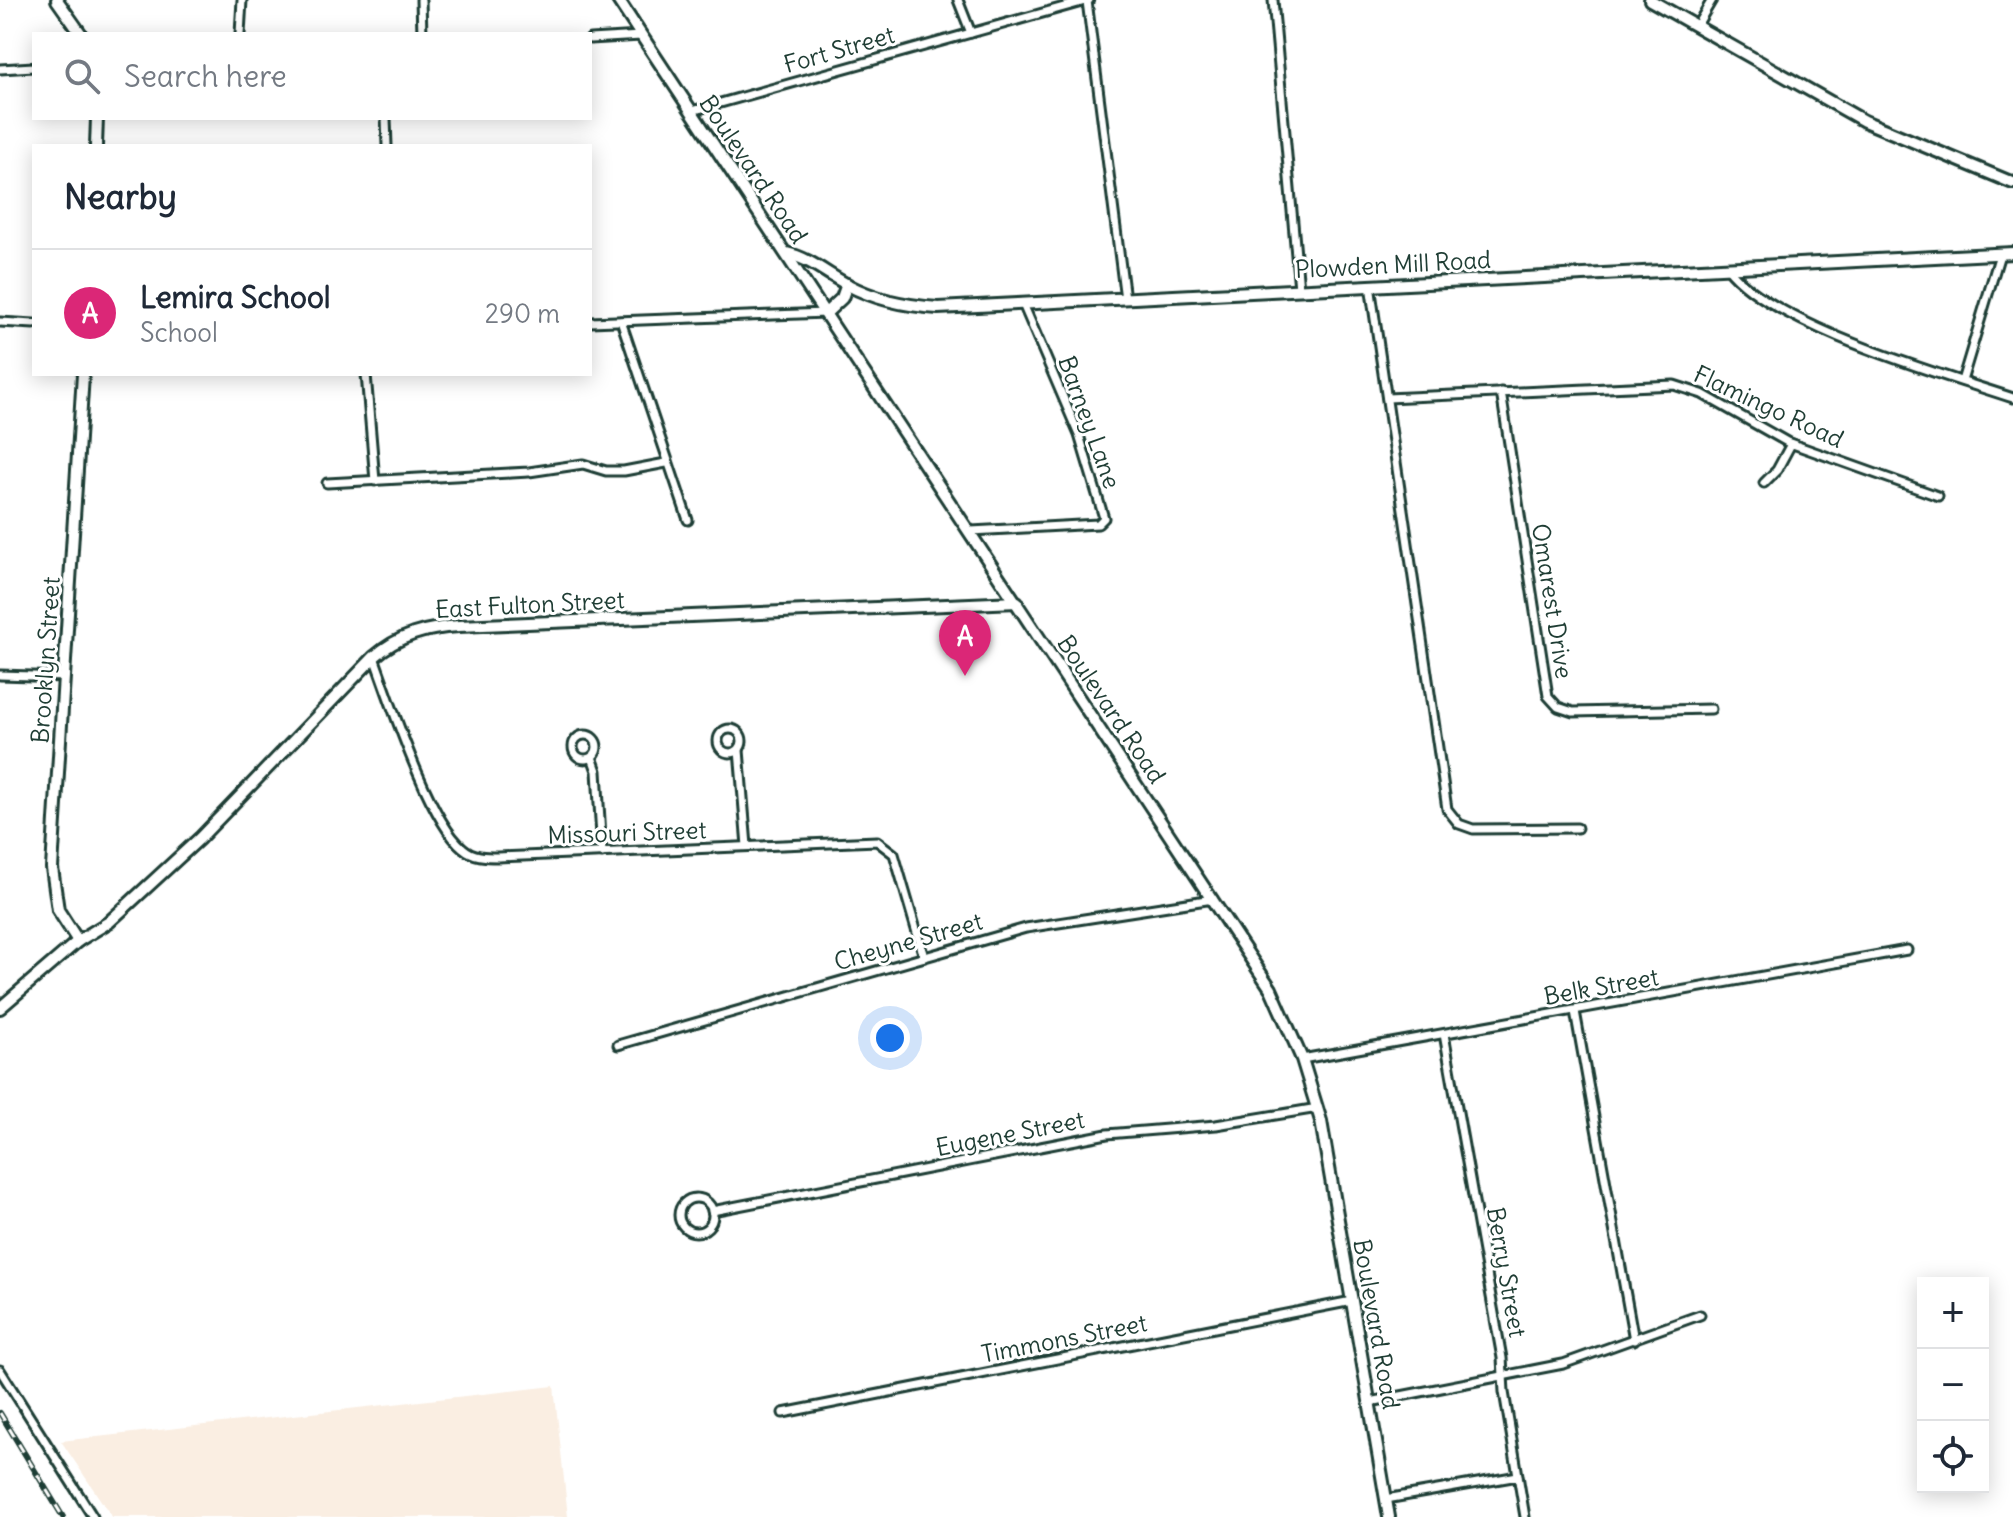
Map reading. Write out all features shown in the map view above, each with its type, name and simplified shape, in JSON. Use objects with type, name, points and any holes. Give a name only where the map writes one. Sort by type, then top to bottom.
[{"type":"street","points":[[57,0],[80,32]]},
{"type":"street","points":[[240,32],[242,0]]},
{"type":"street","points":[[421,0],[422,32]]},
{"type":"street","name":"Boulevard Road","points":[[618,0],[1271,989],[1302,1059],[1318,1108],[1389,1517]]},
{"type":"street","points":[[958,0],[971,33]]},
{"type":"street","points":[[1088,0],[1125,299]]},
{"type":"street","name":"Fort Street","points":[[692,111],[1088,0]]},
{"type":"street","points":[[1273,0],[1299,289]]},
{"type":"street","points":[[1650,0],[1864,121],[2013,183]]},
{"type":"street","points":[[1696,27],[1712,0]]},
{"type":"street","points":[[592,39],[641,36]]},
{"type":"street","points":[[0,69],[32,67]]},
{"type":"street","points":[[96,144],[97,120]]},
{"type":"street","points":[[386,120],[387,144]]},
{"type":"street","name":"Plowden Mill Road","points":[[786,253],[801,257],[847,284],[887,300],[917,307],[2013,253]]},
{"type":"street","points":[[1962,381],[2000,254]]},
{"type":"street","points":[[1727,267],[1739,281],[1819,328],[2013,398]]},
{"type":"street","points":[[592,322],[826,313],[842,298],[847,284]]},
{"type":"street","points":[[1370,285],[1447,809],[1459,824],[1473,829],[1577,828]]},
{"type":"street","name":"Barney Lane","points":[[971,531],[1098,524],[1104,518],[1079,435],[1023,304]]},
{"type":"street","points":[[621,321],[666,463],[688,520]]},
{"type":"street","points":[[0,322],[32,324]]},
{"type":"street","name":"Brooklyn Street","points":[[78,941],[58,910],[52,868],[83,376]]},
{"type":"street","points":[[366,376],[375,481]]},
{"type":"street","name":"Flamingo Road","points":[[1387,398],[1674,385],[1702,394],[1791,444],[1938,496]]},
{"type":"street","name":"Omarest Drive","points":[[1501,392],[1548,696],[1558,707],[1573,712],[1711,709]]},
{"type":"street","points":[[1764,483],[1777,470],[1791,444]]},
{"type":"street","points":[[327,483],[529,472],[587,464],[606,471],[624,471],[666,463]]},
{"type":"street","name":"East Fulton Street","points":[[0,1008],[78,941],[109,922],[220,820],[374,657],[403,637],[440,627],[1017,602]]},
{"type":"street","name":"Missouri Street","points":[[374,657],[428,794],[454,839],[465,850],[498,857],[873,840],[885,843],[894,854],[924,957]]},
{"type":"street","points":[[0,675],[65,677]]},
{"type":"street","points":[[739,750],[747,846]]},
{"type":"street","points":[[592,757],[597,771],[602,853]]},
{"type":"street","name":"Cheyne Street","points":[[618,1045],[1026,928],[1214,899]]},
{"type":"street","name":"Belk Street","points":[[1302,1059],[1907,950]]},
{"type":"street","points":[[1575,1011],[1634,1340]]},
{"type":"street","name":"Berry Street","points":[[1444,1034],[1525,1517]]},
{"type":"street","name":"Eugene Street","points":[[712,1211],[1107,1134],[1216,1125],[1318,1108]]},
{"type":"street","name":"Eugene Street","points":[[692,1199],[704,1200],[712,1211],[711,1224],[701,1231],[689,1230],[679,1218],[682,1206],[692,1199]]},
{"type":"street","name":"Timmons Street","points":[[783,1413],[1352,1301]]},
{"type":"street","points":[[1370,1402],[1583,1359],[1700,1315]]},
{"type":"street","points":[[0,1370],[93,1517]]},
{"type":"street","points":[[1386,1499],[1518,1476]]},
{"type":"shaded area","points":[[554,1386],[568,1517],[112,1517],[61,1441]]},
{"type":"railway","points":[[0,1413],[63,1517]]},
{"type":"place","name":"Lemira School","points":[[965,676]]}]
